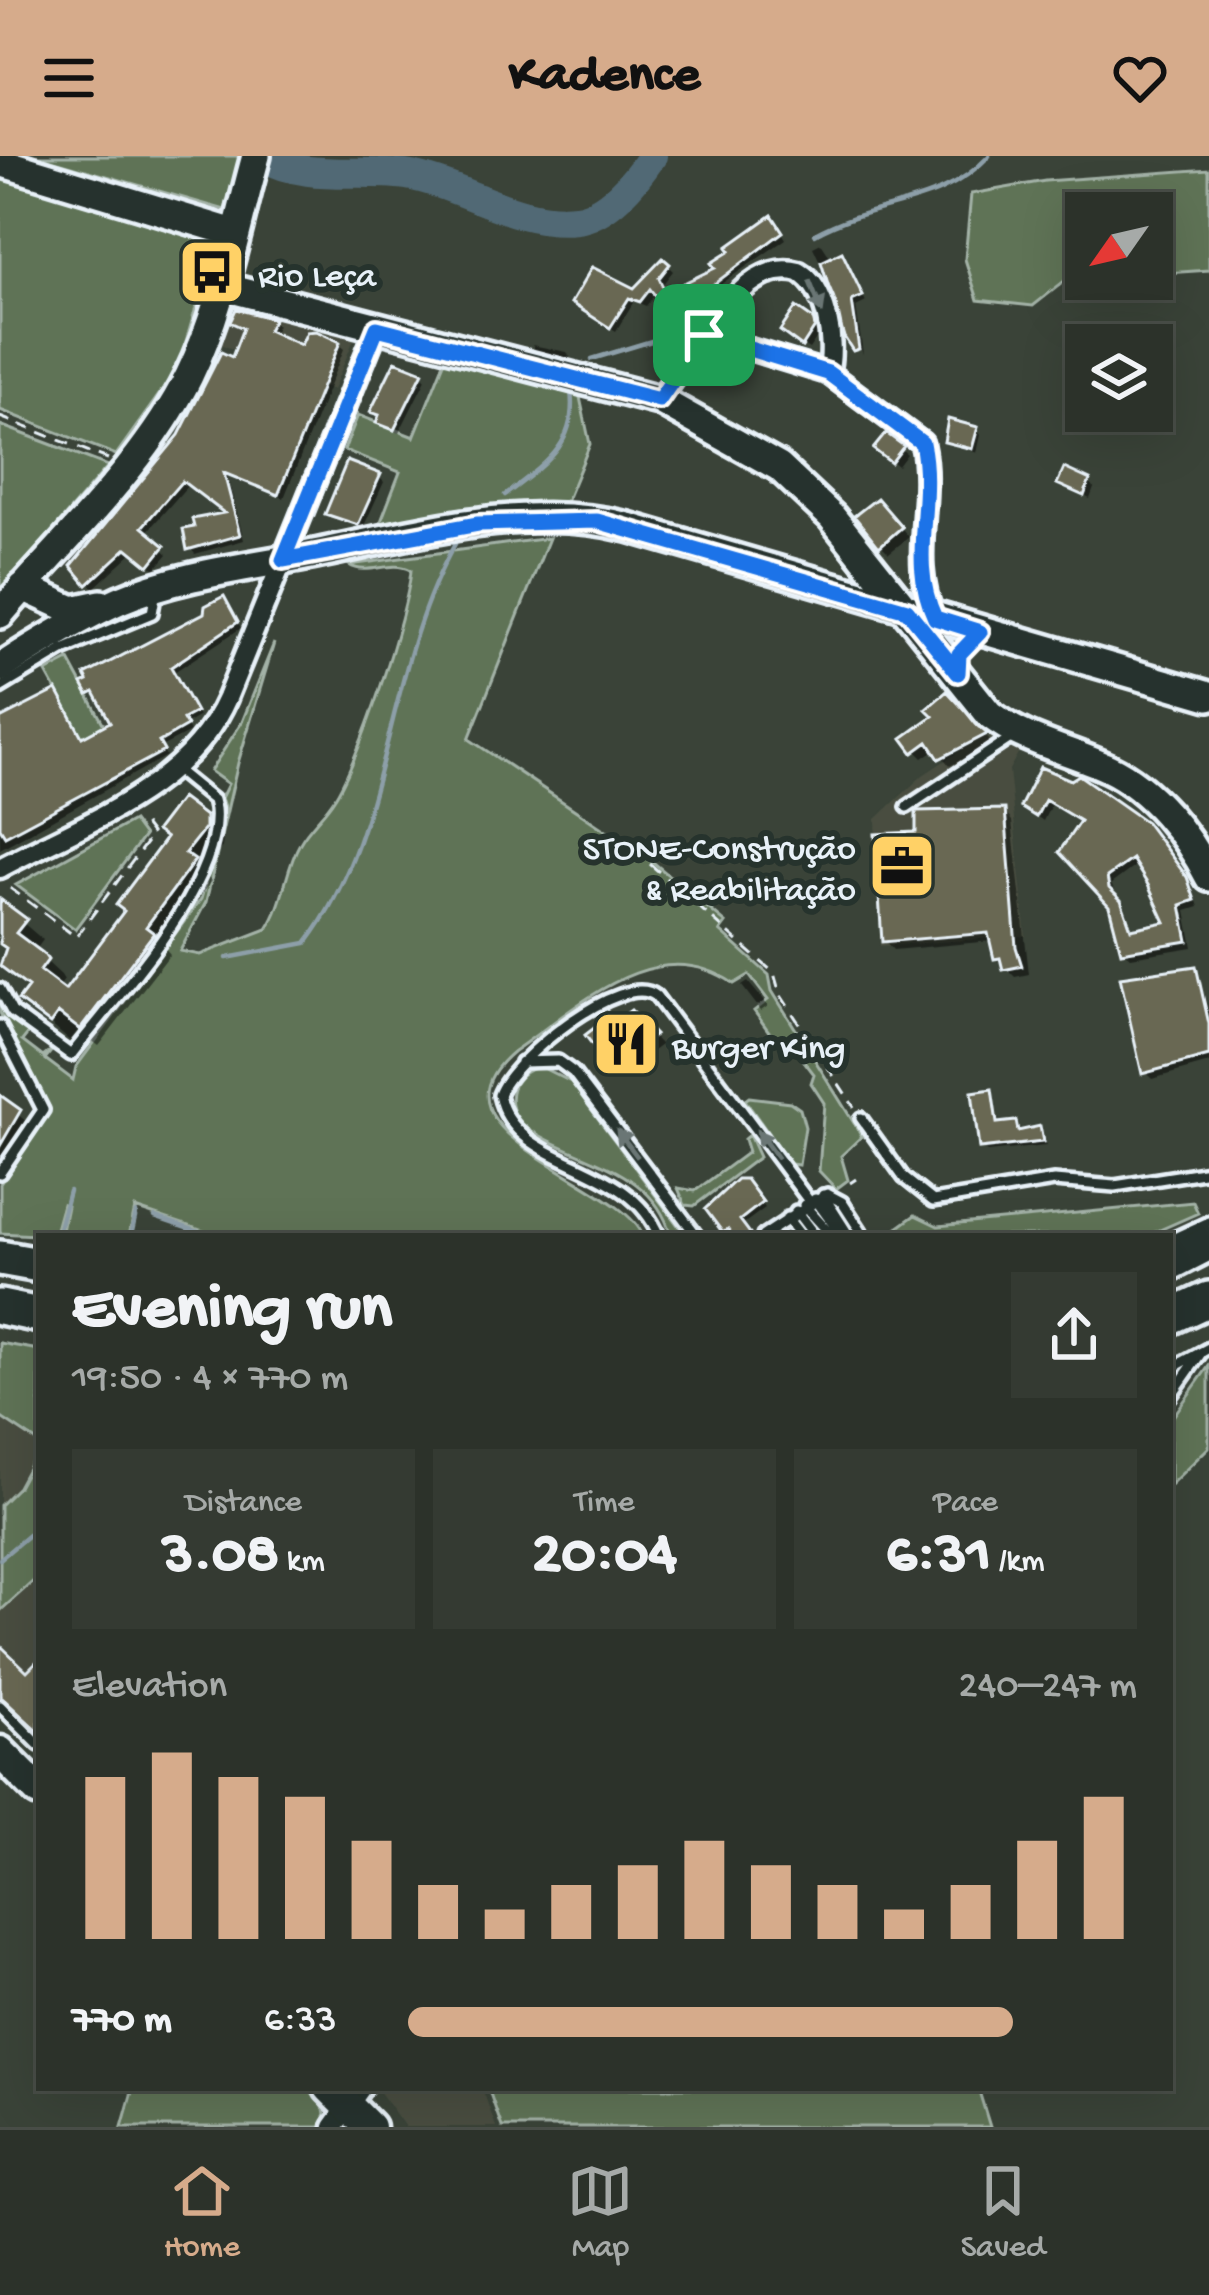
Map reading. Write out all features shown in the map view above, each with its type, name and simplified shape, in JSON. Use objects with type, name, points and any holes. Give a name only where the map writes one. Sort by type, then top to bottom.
[{"type":"highway","points":[[1173,1261],[1209,1243]]},
{"type":"highway","points":[[0,1258],[36,1264]]},
{"type":"highway","points":[[1173,1317],[1209,1299]]},
{"type":"highway","points":[[0,1307],[36,1314]]},
{"type":"main road","points":[[34,643],[13,635],[10,603],[126,467],[188,378],[220,286],[256,156]]},
{"type":"main road","points":[[0,162],[234,232]]},
{"type":"main road","points":[[220,286],[659,400],[778,467],[832,517],[988,714],[1016,735],[1109,769],[1138,787],[1164,810],[1209,877]]},
{"type":"main road","points":[[0,668],[34,643],[157,588],[478,524],[580,520],[628,527],[1209,696]]},
{"type":"main road","points":[[50,556],[51,582],[67,609]]},
{"type":"main road","points":[[10,603],[67,609],[117,602]]},
{"type":"main road","points":[[935,618],[958,673]]},
{"type":"main road","points":[[958,673],[959,654],[980,632]]},
{"type":"main road","points":[[0,1752],[36,1788]]},
{"type":"street","points":[[659,400],[704,335],[755,280],[774,271],[799,272],[817,290],[832,351],[828,373]]},
{"type":"street","points":[[0,868],[176,770],[216,724],[377,328]]},
{"type":"street","points":[[704,335],[828,373],[922,443],[929,478],[919,555],[935,618]]},
{"type":"lane","points":[[0,688],[74,645],[152,613],[157,588]]},
{"type":"lane","points":[[907,807],[1016,735]]},
{"type":"lane","points":[[0,988],[12,1012],[71,1055],[183,906],[199,876],[215,809],[213,800],[176,770]]},
{"type":"lane","points":[[657,1233],[634,1196],[510,1126],[499,1095],[516,1064],[611,997],[633,988],[651,991],[792,1216],[826,1233]]},
{"type":"lane","points":[[0,1026],[44,1110],[0,1173]]},
{"type":"lane","points":[[516,1064],[558,1061],[573,1072],[696,1233]]},
{"type":"lane","points":[[861,1118],[904,1178],[933,1201],[1054,1181],[1114,1186],[1209,1171]]},
{"type":"lane","points":[[792,1216],[842,1202],[862,1233]]},
{"type":"lane","points":[[792,1216],[838,1233]]},
{"type":"lane","points":[[1173,1239],[1209,1222]]},
{"type":"lane","points":[[1173,1367],[1205,1351]]},
{"type":"lane","points":[[1173,1393],[1205,1351]]},
{"type":"lane","points":[[0,1706],[36,1742]]},
{"type":"path","points":[[0,417],[126,467]]},
{"type":"path","points":[[10,888],[76,937],[152,835],[139,818]]},
{"type":"path","points":[[650,864],[773,973],[781,994],[861,1118]]},
{"type":"shaded area","points":[[239,301],[269,314],[356,334],[333,390],[220,344]]},
{"type":"shaded area","points":[[1007,734],[1024,742],[1009,770],[1026,936],[880,946],[876,819],[923,775],[978,739]]},
{"type":"shaded area","points":[[0,1417],[36,1441],[36,1449],[18,1487],[0,1505]]},
{"type":"shaded area","points":[[36,1579],[36,1745],[0,1706],[0,1612]]},
{"type":"shaded area","points":[[379,2091],[483,2091],[496,2127],[405,2127]]},
{"type":"green space","points":[[37,156],[242,159],[234,200],[228,200],[225,210]]},
{"type":"green space","points":[[1209,169],[1209,270],[1173,273],[1173,192],[1065,192],[1065,281],[1033,306],[978,300],[965,259],[971,194],[1045,181]]},
{"type":"green space","points":[[0,178],[215,244],[178,368],[116,455],[0,410]]},
{"type":"green space","points":[[447,355],[578,388],[590,444],[566,502],[467,507],[380,524],[400,472],[344,450],[358,415],[414,437]]},
{"type":"green space","points":[[0,425],[108,466],[0,592]]},
{"type":"green space","points":[[549,538],[469,739],[654,863],[726,923],[720,931],[769,975],[772,991],[862,1136],[841,1156],[848,1180],[836,1189],[819,1171],[824,1103],[811,1083],[814,1074],[788,1040],[775,1040],[754,1011],[768,1000],[749,975],[734,984],[704,969],[675,965],[646,970],[590,996],[514,1051],[490,1080],[489,1107],[505,1131],[627,1215],[641,1233],[209,1233],[135,1208],[130,1233],[62,1233],[67,1206],[63,1204],[55,1233],[0,1233],[0,1184],[50,1109],[0,1013],[0,1002],[30,1031],[22,1041],[43,1057],[53,1049],[45,1059],[73,1080],[76,1067],[201,899],[226,812],[221,798],[228,784],[210,771],[242,722],[274,643],[238,763],[206,902],[180,951],[200,955],[267,929],[300,843],[334,799],[356,754],[408,591],[411,570],[349,565]]},
{"type":"green space","points":[[69,660],[104,725],[82,737],[46,672]]},
{"type":"green space","points":[[133,821],[144,836],[75,929],[16,885]]},
{"type":"green space","points":[[539,1066],[571,1082],[684,1233],[670,1233],[661,1212],[628,1178],[519,1122],[511,1096],[516,1081]]},
{"type":"green space","points":[[745,1100],[790,1102],[800,1109],[805,1127],[799,1165],[790,1164]]},
{"type":"green space","points":[[749,1135],[759,1157],[694,1206],[685,1205],[678,1188],[695,1191],[748,1152],[744,1139]]},
{"type":"green space","points":[[1193,1202],[1198,1213],[1153,1233],[890,1233],[915,1215],[938,1226]]},
{"type":"green space","points":[[0,1343],[36,1349],[36,1441],[0,1417]]},
{"type":"green space","points":[[1209,1366],[1209,1447],[1173,1482],[1173,1417]]},
{"type":"green space","points":[[36,1454],[36,1579],[0,1611],[0,1505],[18,1487]]},
{"type":"green space","points":[[132,2091],[309,2091],[325,2115],[323,2127],[122,2127]]},
{"type":"green space","points":[[489,2091],[979,2091],[990,2127],[502,2127]]},
{"type":"building","points":[[772,215],[783,232],[701,294],[672,308],[670,315],[650,289],[640,302],[629,298],[610,328],[571,303],[592,267],[634,288],[663,258],[670,264],[659,278],[665,292],[715,268],[711,263],[730,251],[727,247]]},
{"type":"building","points":[[842,252],[863,296],[852,301],[859,349],[853,351],[844,337],[821,262]]},
{"type":"building","points":[[796,307],[813,319],[815,327],[802,347],[780,331]]},
{"type":"building","points":[[236,309],[274,319],[268,330],[301,345],[307,332],[316,331],[340,342],[278,495],[224,473],[240,535],[187,550],[183,529],[194,527],[192,519],[224,513],[182,481],[142,527],[165,546],[149,566],[127,548],[87,585],[71,566],[179,435],[221,352],[232,357],[243,328],[230,322]]},
{"type":"building","points":[[395,361],[423,372],[394,430],[376,423],[379,415],[370,412]]},
{"type":"building","points":[[948,419],[978,427],[972,449],[944,442]]},
{"type":"building","points":[[886,433],[904,446],[891,463],[873,449]]},
{"type":"building","points":[[347,461],[381,474],[358,525],[325,514]]},
{"type":"building","points":[[1064,468],[1090,480],[1084,496],[1057,484]]},
{"type":"building","points":[[877,498],[902,527],[879,547],[854,516]]},
{"type":"building","points":[[224,596],[238,622],[171,667],[196,712],[183,719],[187,726],[159,742],[164,751],[5,836],[0,828],[0,719],[57,690],[82,737],[110,722],[94,692],[88,695],[82,684],[88,681],[85,675],[204,613],[205,606]]},
{"type":"building","points":[[947,691],[987,734],[939,759],[928,742],[913,753],[902,738],[933,716],[926,709]]},
{"type":"building","points":[[1040,767],[1071,780],[1079,775],[1146,822],[1187,877],[1195,900],[1181,905],[1188,941],[1121,952],[1109,906],[1059,852],[1080,821],[1045,800],[1036,817],[1020,807]],"holes":[[[1132,859],[1165,922],[1131,929],[1107,877]]]},
{"type":"building","points":[[181,798],[205,816],[205,828],[185,853],[195,860],[146,927],[154,933],[80,1030],[58,1013],[50,1024],[18,1000],[28,987],[0,966],[6,948],[0,944],[0,899],[27,919],[16,933],[43,953],[48,960],[40,971],[65,990],[124,911],[116,905],[166,838],[156,831]]},
{"type":"building","points":[[1005,809],[1016,947],[1022,966],[1003,970],[1000,958],[994,959],[988,933],[882,942],[875,834],[916,832],[916,811]]},
{"type":"building","points":[[1196,966],[1209,1024],[1209,1056],[1142,1074],[1120,977]]},
{"type":"building","points":[[631,1010],[655,1035],[611,1069],[585,1035],[598,1025],[603,1031]]},
{"type":"building","points":[[992,1089],[997,1123],[1016,1121],[1018,1131],[1040,1126],[1043,1142],[979,1149],[972,1092]]},
{"type":"building","points":[[0,1095],[21,1110],[0,1146]]},
{"type":"building","points":[[737,1179],[746,1179],[763,1202],[740,1220],[750,1233],[728,1229],[723,1233],[705,1209]]},
{"type":"building","points":[[0,1645],[27,1671],[36,1662],[36,1729],[0,1696]]},
{"type":"waterway","name":"Rio Leça","points":[[262,156],[314,172],[406,175],[511,211],[554,219],[576,219],[599,211],[629,186],[652,156]]},
{"type":"waterway","points":[[815,234],[949,186],[989,156]]},
{"type":"waterway","points":[[592,359],[688,330]]},
{"type":"waterway","points":[[505,495],[545,463],[563,440],[572,410],[571,391]]},
{"type":"waterway","points":[[227,958],[306,943],[334,899],[372,801],[414,643],[455,544]]},
{"type":"waterway","points":[[58,1233],[69,1191]]},
{"type":"waterway","points":[[132,1233],[136,1213]]},
{"type":"waterway","points":[[155,1217],[201,1233]]},
{"type":"waterway","points":[[0,1559],[36,1529]]},
{"type":"place","name":"Rio Leça","points":[[212,272]]},
{"type":"place","name":"STONE-Construção & Reabilitação","points":[[902,866]]},
{"type":"place","name":"Burger King","points":[[626,1044]]},
{"type":"route","points":[[377,328],[659,400],[704,335],[810,372],[828,373],[922,443],[929,478],[919,555],[925,592],[935,618],[980,632],[959,654],[958,673],[907,610],[597,521],[478,524],[283,560],[377,328]]}]
